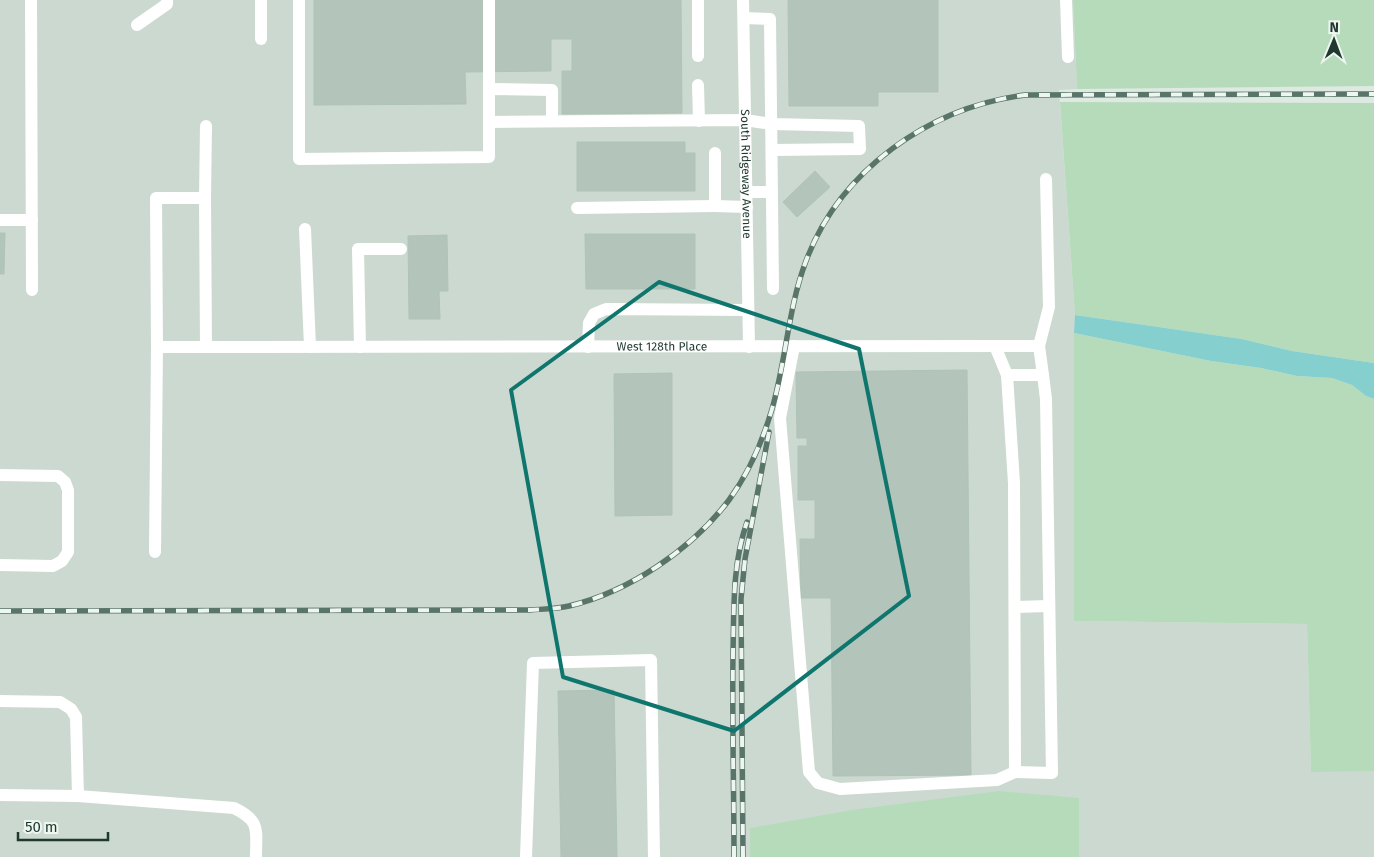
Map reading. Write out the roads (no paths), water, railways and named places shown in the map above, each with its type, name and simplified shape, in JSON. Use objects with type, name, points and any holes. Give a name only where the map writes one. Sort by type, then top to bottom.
[{"type":"street","points":[[31,0],[32,290]]},
{"type":"street","points":[[137,26],[167,4],[167,0]]},
{"type":"street","points":[[261,0],[261,39]]},
{"type":"street","points":[[298,0],[298,159],[489,157],[489,0]]},
{"type":"street","points":[[698,0],[698,56]]},
{"type":"street","name":"South Ridgeway Avenue","points":[[743,0],[749,347]]},
{"type":"street","points":[[1066,0],[1068,57]]},
{"type":"street","points":[[744,18],[770,19],[773,289]]},
{"type":"street","points":[[698,85],[699,121]]},
{"type":"street","points":[[489,89],[552,90],[552,121]]},
{"type":"street","points":[[489,122],[745,120],[772,124],[859,126],[860,149],[772,150]]},
{"type":"street","points":[[206,126],[206,346]]},
{"type":"street","points":[[715,153],[715,206]]},
{"type":"street","points":[[794,346],[780,418],[809,772],[818,783],[840,789],[997,780],[1015,772],[1052,773],[1046,399],[1039,346],[1049,308],[1046,179]]},
{"type":"street","points":[[746,192],[772,192]]},
{"type":"street","points":[[155,552],[156,198],[205,198]]},
{"type":"street","points":[[577,208],[747,206]]},
{"type":"street","points":[[0,220],[32,220]]},
{"type":"street","points":[[305,229],[310,347]]},
{"type":"street","points":[[360,347],[358,249],[401,249]]},
{"type":"street","points":[[588,347],[589,323],[594,314],[606,309],[748,310]]},
{"type":"street","points":[[996,346],[1007,376],[1014,483],[1015,772]]},
{"type":"street","name":"West 128th Place","points":[[157,347],[1039,346]]},
{"type":"street","points":[[1007,376],[1043,375]]},
{"type":"street","points":[[0,475],[58,476],[65,482],[68,490],[68,552],[62,561],[53,566],[0,565]]},
{"type":"street","points":[[1015,607],[1048,606]]},
{"type":"street","points":[[526,857],[533,663],[651,660],[654,857]]},
{"type":"street","points":[[0,701],[60,702],[70,709],[76,717],[78,796]]},
{"type":"street","points":[[0,795],[78,796],[234,808],[248,814],[256,827],[256,857]]},
{"type":"water","points":[[1075,315],[1242,339],[1292,351],[1374,363],[1374,399],[1366,396],[1352,385],[1332,378],[1297,376],[1261,368],[1211,361],[1074,333]]},
{"type":"railway","points":[[0,611],[530,610],[564,607],[592,599],[636,579],[678,551],[714,518],[736,490],[754,456],[772,409],[795,297],[806,261],[821,228],[841,198],[865,172],[893,148],[923,129],[955,113],[990,102],[1025,95],[1374,94]]},
{"type":"railway","points":[[743,857],[741,599],[745,559],[769,432]]},
{"type":"railway","points":[[734,857],[734,604],[736,571],[747,522]]}]
